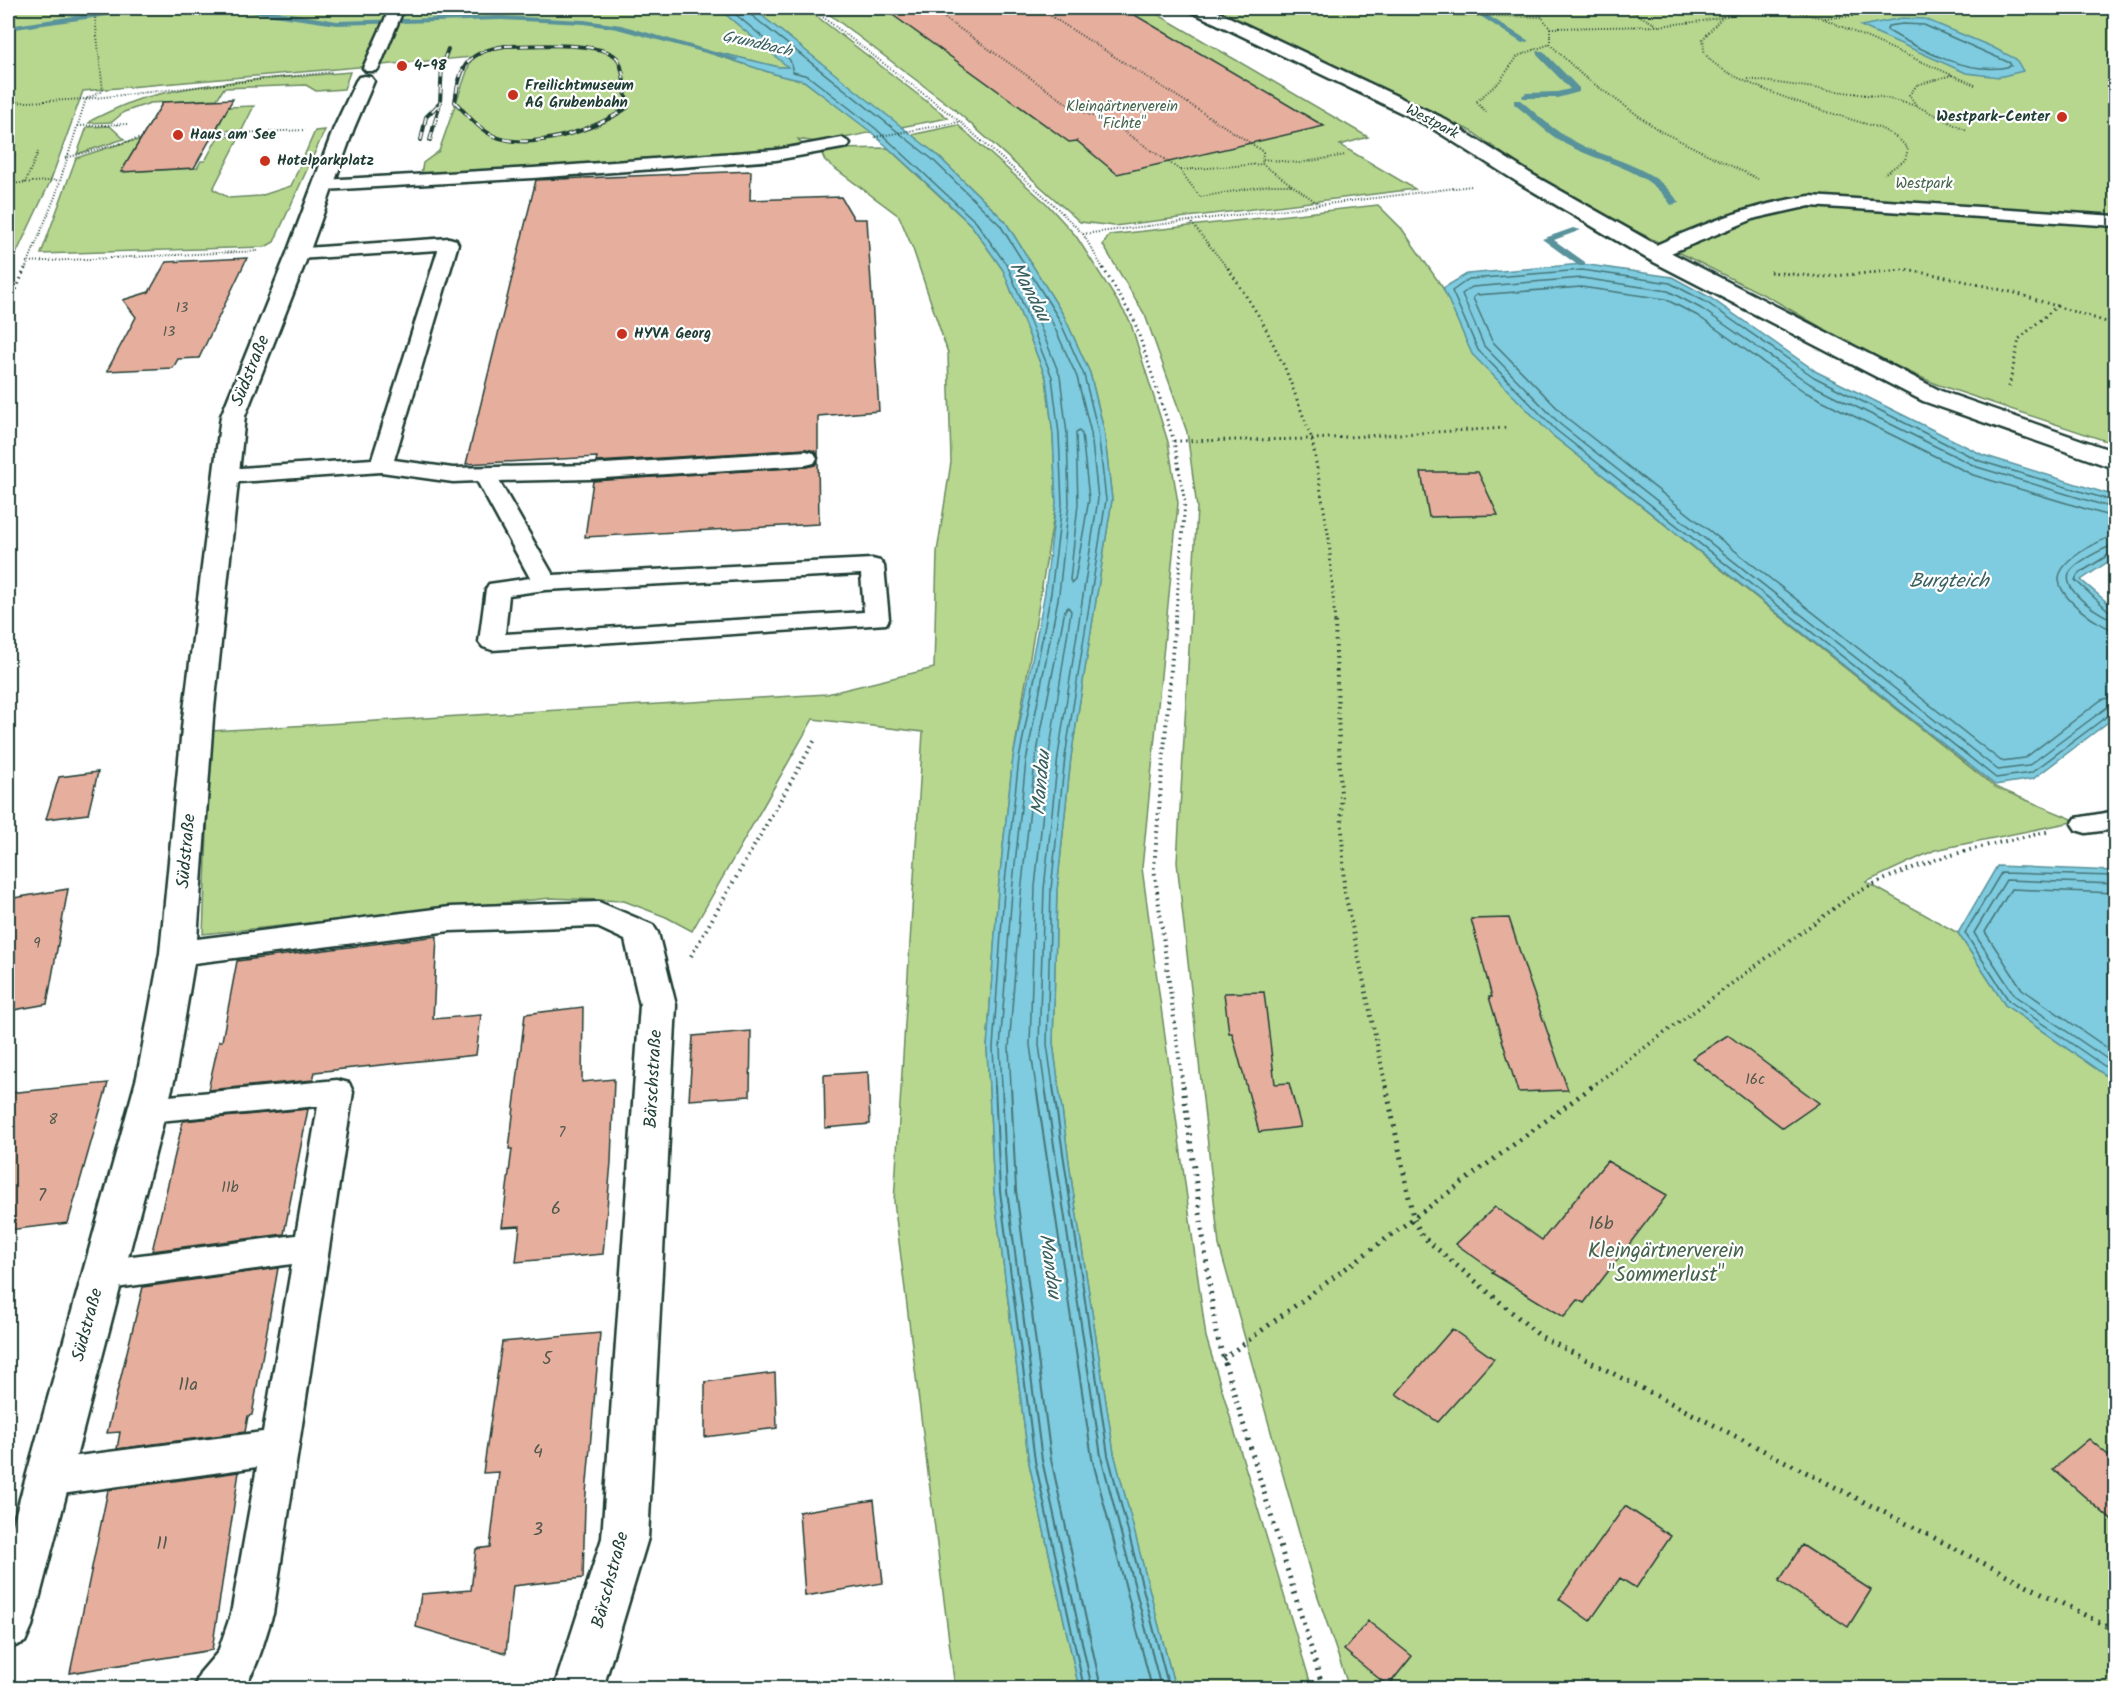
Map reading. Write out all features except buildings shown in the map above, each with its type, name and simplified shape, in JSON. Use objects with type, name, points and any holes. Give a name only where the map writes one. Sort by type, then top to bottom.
[{"type":"street","name":"Westpark","points":[[1198,8],[1434,121],[1526,179],[1654,253],[1932,396],[2115,461]]},
{"type":"street","name":"Südstraße","points":[[8,1626],[156,1077],[178,953],[198,718],[233,416],[299,251],[344,128],[368,74]]},
{"type":"street","name":"Bärschstraße","points":[[178,953],[450,919],[599,914],[641,933],[658,1005],[625,1538],[579,1689]]},
{"type":"lane","points":[[368,74],[395,10]]},
{"type":"lane","points":[[324,185],[533,173],[776,155],[842,143]]},
{"type":"lane","points":[[1654,253],[1728,222],[1790,203],[1836,203],[2115,221]]},
{"type":"lane","points":[[299,251],[449,244],[381,465]]},
{"type":"lane","points":[[225,476],[381,465],[453,475],[589,472],[806,458]]},
{"type":"lane","points":[[484,474],[545,583]]},
{"type":"lane","points":[[872,566],[877,619],[492,642],[498,589],[545,583],[872,566]]},
{"type":"lane","points":[[2086,824],[2115,820]]},
{"type":"lane","points":[[148,1110],[337,1092],[252,1614],[235,1664],[215,1689]]},
{"type":"lane","points":[[101,1275],[312,1247]]},
{"type":"lane","points":[[47,1478],[280,1447]]},
{"type":"path","points":[[8,310],[26,262],[55,197],[65,158],[86,99],[103,91],[94,8]]},
{"type":"path","points":[[811,8],[959,122],[1053,204],[1083,234],[1134,321],[1174,441],[1185,503],[1154,868],[1216,1333],[1323,1689]]},
{"type":"path","points":[[930,8],[1075,109],[1113,124],[1180,171],[1200,197],[1270,185],[1292,185]]},
{"type":"path","points":[[1038,8],[1252,144],[1263,152],[1262,164]]},
{"type":"path","points":[[1337,8],[1384,14],[1542,17]]},
{"type":"path","points":[[1536,8],[1550,28],[1550,44],[1583,76],[1660,131],[1797,197],[1790,203]]},
{"type":"path","points":[[1625,8],[1658,26]]},
{"type":"path","points":[[1550,28],[1658,26],[1760,8],[1796,12],[1821,18],[1975,85]]},
{"type":"path","points":[[1821,18],[1853,16],[1860,12],[1854,8]]},
{"type":"path","points":[[1723,16],[1703,39],[1705,53],[1721,69],[1767,90],[1882,129],[1899,139],[1908,149],[1905,160],[1877,178]]},
{"type":"path","points":[[1465,139],[1492,128],[1492,119],[1476,102],[1499,82],[1518,56],[1550,44]]},
{"type":"path","points":[[8,103],[86,99],[368,74]]},
{"type":"path","points":[[1917,106],[1909,95],[1917,85],[1952,75]]},
{"type":"path","points":[[1741,78],[1881,97],[1917,106],[1967,131]]},
{"type":"path","points":[[842,143],[959,122]]},
{"type":"path","points":[[78,126],[128,124]]},
{"type":"path","points":[[215,134],[311,129]]},
{"type":"path","points":[[65,158],[85,155],[141,138]]},
{"type":"path","points":[[25,183],[38,152]]},
{"type":"path","points":[[8,175],[15,154]]},
{"type":"path","points":[[1263,159],[1299,163],[1346,155]]},
{"type":"path","points":[[1180,171],[1262,164],[1320,205]]},
{"type":"path","points":[[1083,234],[1526,179]]},
{"type":"path","points":[[8,184],[60,180]]},
{"type":"path","points":[[1190,221],[1222,259],[1262,321],[1285,368],[1312,439],[1329,538],[1336,640],[1344,888],[1413,1217],[1422,1236],[1540,1336],[2115,1631]]},
{"type":"path","points":[[26,262],[299,251]]},
{"type":"path","points":[[2115,252],[2110,257],[2115,260]]},
{"type":"path","points":[[1767,272],[1837,276],[1910,271],[1975,282],[2058,305],[2115,325]]},
{"type":"path","points":[[2008,391],[2019,339],[2058,305]]},
{"type":"path","points":[[1174,441],[1312,439],[1506,428]]},
{"type":"path","points":[[650,972],[692,955],[816,738]]},
{"type":"path","points":[[1223,1359],[1851,896],[1874,882],[1945,853],[2086,824]]},
{"type":"green space","points":[[8,8],[718,8],[789,67],[779,67],[720,53],[716,55],[804,81],[872,132],[822,143],[798,139],[804,147],[709,157],[421,174],[423,163],[439,151],[472,57],[83,91],[50,182],[8,271]]},
{"type":"green space","points":[[752,8],[806,8],[948,118],[901,127]]},
{"type":"green space","name":"Kleingärtnerverein \"Fichte\"","points":[[821,8],[1147,8],[1368,137],[1340,145],[1415,189],[1114,226],[1080,222],[953,108]]},
{"type":"green space","name":"Westpark","points":[[1210,8],[2115,8],[2115,444],[1936,384],[1860,350],[1772,299],[1552,189],[1471,131]]},
{"type":"green space","points":[[350,72],[344,89],[316,91],[306,85],[224,88],[217,99],[150,103],[124,112],[112,122],[89,123],[130,102],[168,92],[246,80]]},
{"type":"green space","points":[[254,106],[242,130],[216,131],[228,107]]},
{"type":"green space","points":[[958,125],[1047,204],[1076,236],[1130,321],[1168,442],[1178,503],[1142,868],[1206,1337],[1312,1688],[1175,1688],[1114,1454],[1072,1184],[1053,1043],[1057,890],[1071,757],[1112,500],[1104,430],[1090,373],[1064,316],[1005,221],[936,154],[911,135]]},
{"type":"green space","points":[[110,126],[124,139],[77,154],[87,127]]},
{"type":"green space","points":[[325,130],[274,242],[265,247],[41,254],[76,158],[126,142],[140,140],[122,172],[197,168],[201,161],[205,161],[218,137],[240,136],[213,189],[229,198],[260,196],[291,186],[315,131]]},
{"type":"green space","points":[[888,148],[972,226],[1003,270],[1046,378],[1053,435],[1056,503],[1013,758],[998,891],[987,1048],[994,1192],[1029,1463],[1079,1688],[955,1688],[894,1202],[923,732],[813,719],[692,931],[666,917],[624,901],[551,898],[203,934],[211,731],[827,694],[934,668],[937,552],[951,462],[948,353],[913,249],[899,216],[825,161],[822,154],[838,149]]},
{"type":"green space","name":"Kleingärtnerverein \"Sommerlust\"","points":[[1378,205],[1402,229],[1443,288],[1473,354],[1552,435],[1995,787],[2077,821],[1935,850],[1866,882],[1958,933],[2005,1005],[2115,1082],[2115,1688],[1349,1688],[1312,1579],[1219,1245],[1177,862],[1197,508],[1187,432],[1145,315],[1103,245],[1109,235]]},
{"type":"water","name":"Mandau","points":[[718,8],[752,8],[936,154],[1005,221],[1064,316],[1090,373],[1104,430],[1112,500],[1071,757],[1057,890],[1053,1043],[1072,1184],[1114,1453],[1175,1688],[1079,1688],[1029,1463],[994,1192],[987,1048],[998,891],[1013,758],[1045,592],[1056,503],[1053,435],[1046,378],[1003,270],[972,226],[871,132],[804,81],[716,55],[715,53],[720,53],[779,67],[788,67]]},
{"type":"water","points":[[1902,18],[1925,19],[1990,46],[2016,59],[2023,71],[1999,77],[1966,73],[1861,26]]},
{"type":"water","name":"Burgteich","points":[[1582,264],[1672,277],[1709,297],[1817,372],[1983,455],[2115,496],[2115,557],[2081,580],[2115,609],[2115,717],[2033,779],[1995,785],[1552,435],[1472,354],[1443,288],[1467,274]]},
{"type":"water","points":[[1997,866],[2115,871],[2115,1082],[2005,1005],[1958,933]]},
{"type":"waterway","name":"Grundbach","points":[[8,28],[132,9],[160,8]]},
{"type":"waterway","name":"Grundbach","points":[[222,8],[272,12],[337,23],[501,18],[584,22],[618,27],[735,59]]},
{"type":"waterway","points":[[1472,8],[1525,41]]},
{"type":"waterway","points":[[1526,96],[1557,95],[1576,90],[1540,53]]},
{"type":"waterway","points":[[1517,102],[1568,142],[1627,166],[1656,181],[1667,191],[1674,203]]},
{"type":"waterway","points":[[1576,230],[1547,239],[1582,264]]},
{"type":"railway","points":[[505,46],[585,47],[612,54],[621,66],[628,107],[599,123],[563,136],[526,141],[494,136],[478,125],[455,102],[460,78],[468,62],[482,52],[505,46]]},
{"type":"railway","points":[[430,140],[440,103],[442,65],[448,49]]},
{"type":"railway","points":[[421,140],[426,117],[439,104]]},
{"type":"place","name":"4-98","points":[[402,66]]},
{"type":"place","name":"Freilichtmuseum AG Grubenbahn","points":[[513,95]]},
{"type":"place","name":"Westpark-Center","points":[[2062,117]]},
{"type":"place","name":"Haus am See","points":[[178,135]]},
{"type":"place","name":"Hotelparkplatz","points":[[265,161]]},
{"type":"place","name":"HYVA Georg","points":[[622,334]]}]
